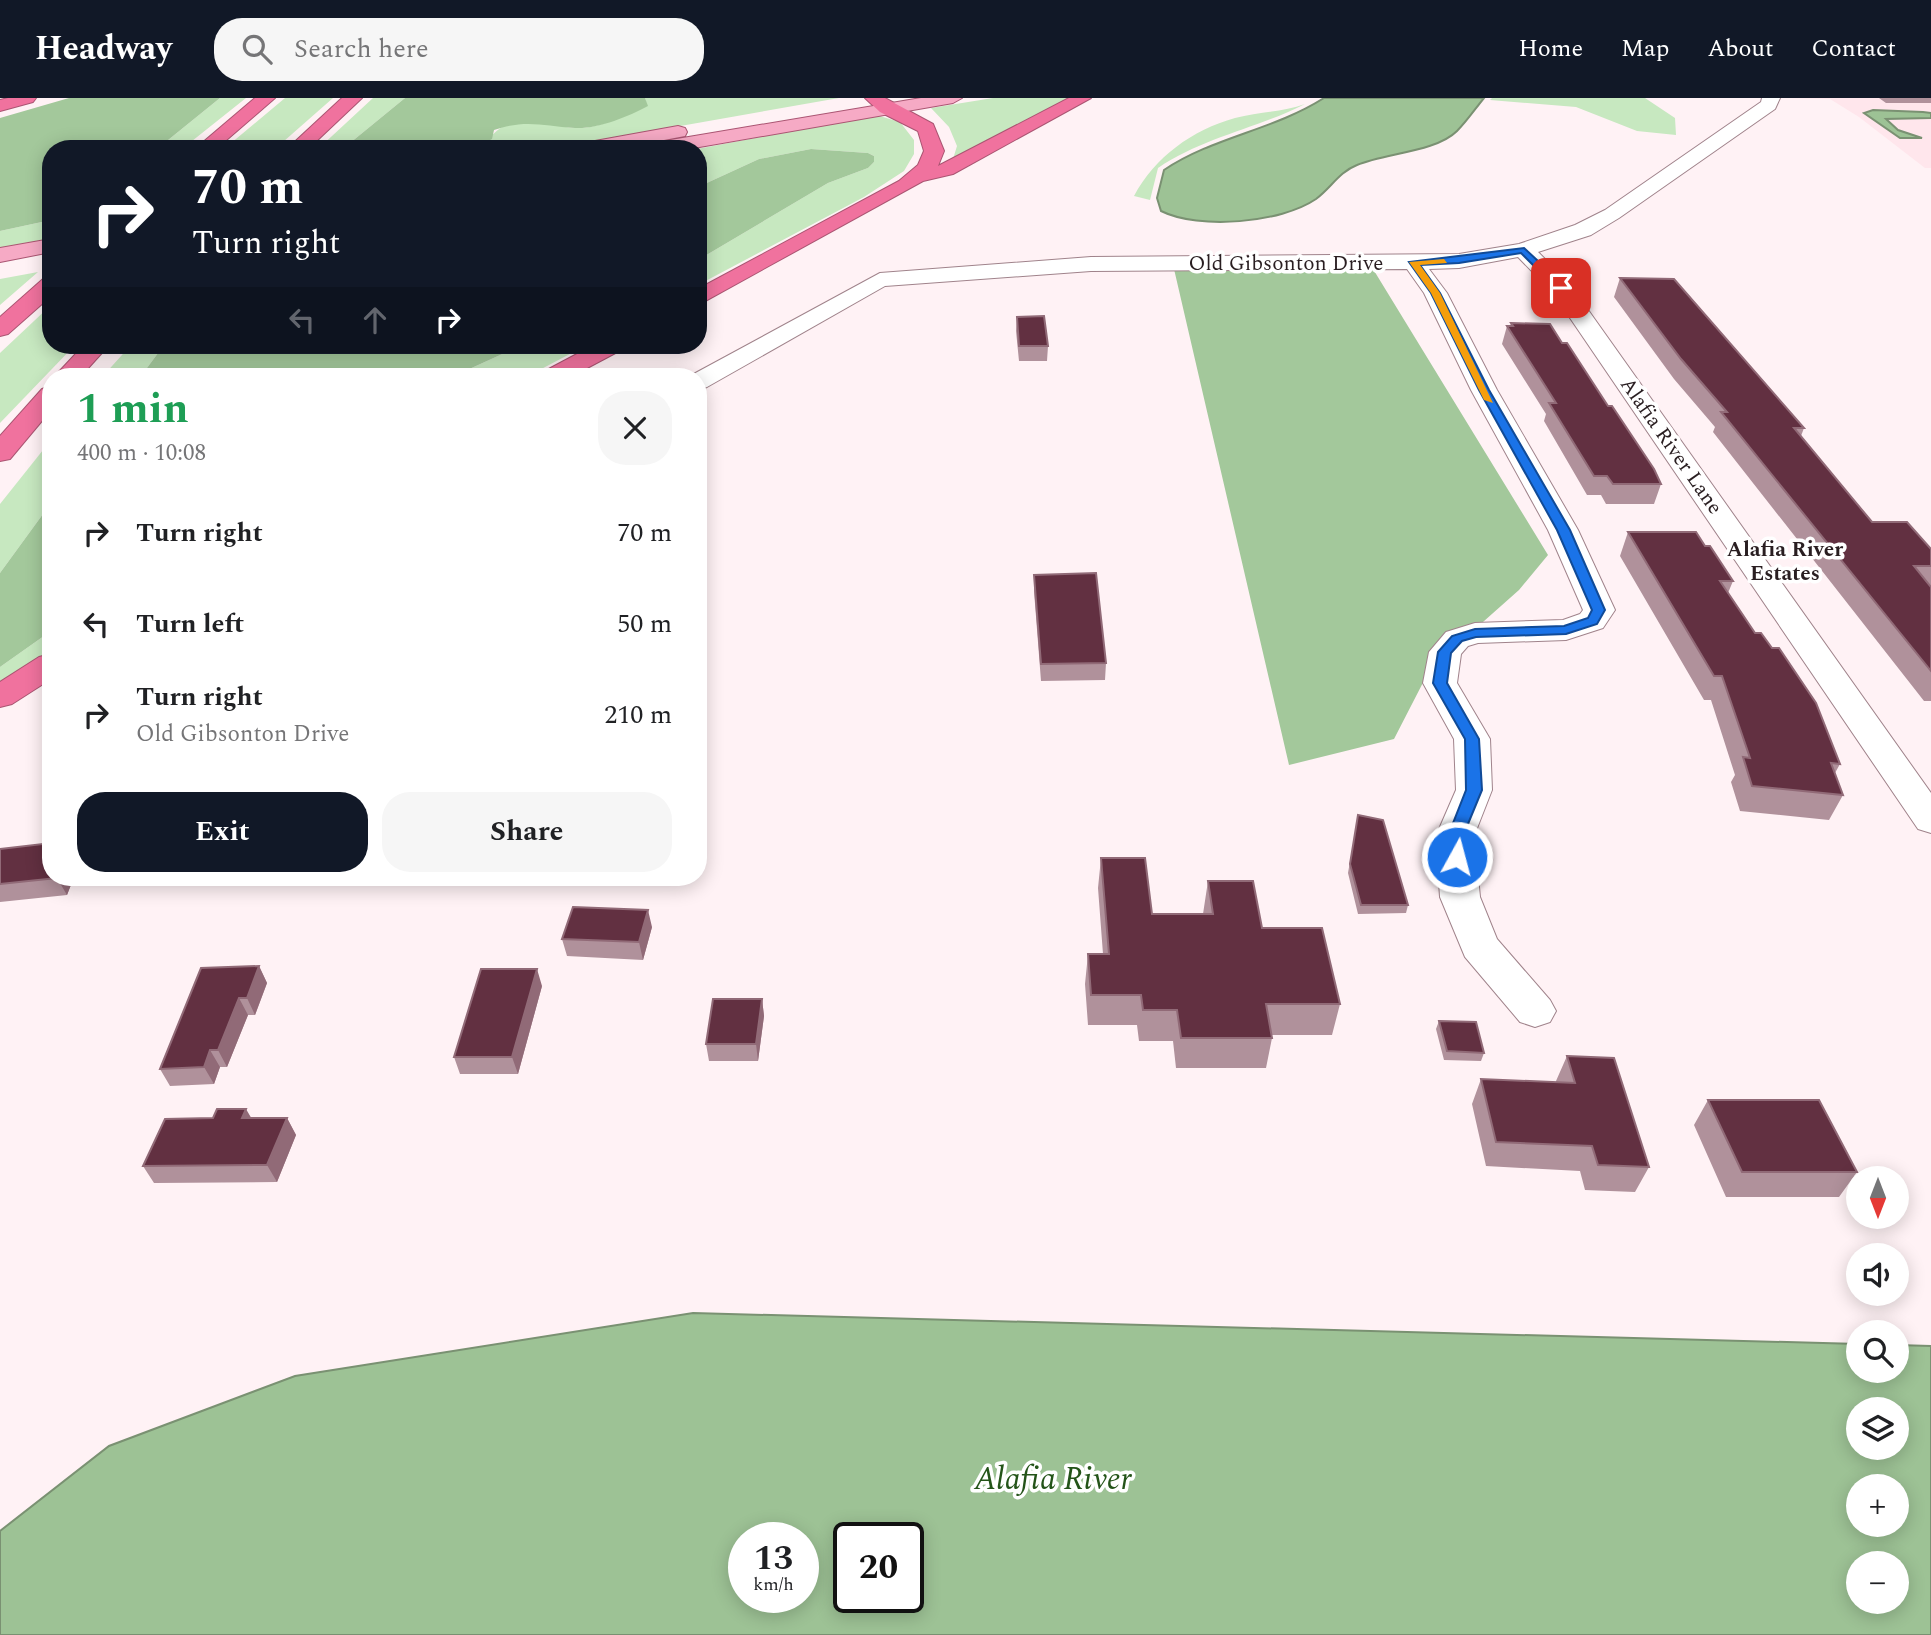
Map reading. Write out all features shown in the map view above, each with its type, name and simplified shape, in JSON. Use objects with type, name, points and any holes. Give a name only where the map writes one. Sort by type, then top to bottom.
[{"type":"highway","points":[[0,106],[27,98]]},
{"type":"highway","points":[[215,140],[265,98]]},
{"type":"highway","points":[[306,140],[353,98]]},
{"type":"highway","points":[[707,293],[919,176],[946,170],[1082,98]]},
{"type":"highway","points":[[878,101],[926,128]]},
{"type":"highway","points":[[919,176],[933,158],[933,142],[926,128],[923,103]]},
{"type":"highway","points":[[0,329],[42,292]]},
{"type":"highway","points":[[75,368],[88,354]]},
{"type":"highway","points":[[569,368],[595,354]]},
{"type":"highway","points":[[0,453],[42,404]]},
{"type":"highway","points":[[0,697],[42,670]]},
{"type":"main road","points":[[638,140],[878,101],[923,103],[953,98]]},
{"type":"main road","points":[[695,140],[878,101]]},
{"type":"main road","points":[[1,259],[42,248]]},
{"type":"main road","points":[[1,259],[42,260]]},
{"type":"street","name":"Old Gibsonton Drive","points":[[707,377],[880,280],[1091,264],[1459,261],[1524,250],[1583,230],[1612,214],[1769,105],[1771,98]]},
{"type":"street","name":"Alafia River Lane","points":[[1524,250],[1561,288],[1931,820]]},
{"type":"street","points":[[1413,262],[1435,293],[1484,390],[1563,530],[1599,610],[1592,621],[1566,630],[1475,633],[1457,639],[1445,652],[1440,683],[1472,739],[1474,790],[1455,836],[1460,897],[1479,946],[1535,1011]]},
{"type":"shaded area","points":[[69,98],[220,98],[168,140],[42,140],[42,222],[0,231],[0,118]]},
{"type":"shaded area","points":[[220,98],[246,98],[193,140],[168,140]]},
{"type":"shaded area","points":[[285,98],[333,98],[285,140],[235,140]]},
{"type":"shaded area","points":[[373,98],[405,98],[354,140],[328,140]]},
{"type":"shaded area","points":[[405,98],[645,98],[648,106],[594,127],[525,124],[505,127],[494,130],[490,140],[354,140]]},
{"type":"shaded area","points":[[645,98],[839,98],[601,140],[486,140],[502,127],[516,122],[584,128],[612,121],[647,106]]},
{"type":"shaded area","points":[[993,98],[1076,98],[953,159],[957,146],[949,127],[931,108]]},
{"type":"shaded area","points":[[1645,98],[1675,118],[1676,135],[1637,131],[1576,107],[1490,100]]},
{"type":"shaded area","points":[[1780,98],[1931,98],[1931,113],[1865,111],[1902,139],[1921,138],[1898,130],[1886,119],[1931,118],[1931,168],[1925,168],[1859,117],[1830,99]]},
{"type":"shaded area","points":[[1305,104],[1176,157],[1158,168],[1150,200],[1134,196],[1164,157],[1204,130],[1235,118]]},
{"type":"shaded area","points":[[876,115],[900,122],[914,140],[914,154],[904,171],[864,197],[707,280],[707,255],[828,183],[868,168],[874,162],[874,156],[868,153],[811,149],[759,159],[707,183],[707,147]]},
{"type":"shaded area","points":[[811,149],[868,153],[874,156],[874,162],[868,168],[828,183],[707,255],[707,183],[759,159]]},
{"type":"shaded area","points":[[42,222],[42,241],[0,248],[0,231]]},
{"type":"shaded area","points":[[1174,269],[1373,269],[1548,555],[1519,590],[1430,669],[1394,739],[1289,765]]},
{"type":"shaded area","points":[[38,272],[0,305],[0,279]]},
{"type":"shaded area","points":[[42,313],[42,354],[66,354],[53,368],[42,368],[42,379],[0,423],[0,353]]},
{"type":"shaded area","points":[[123,354],[157,354],[147,368],[110,368]]},
{"type":"shaded area","points":[[157,354],[502,354],[472,368],[147,368]]},
{"type":"shaded area","points":[[502,354],[570,354],[543,368],[472,368]]},
{"type":"shaded area","points":[[42,451],[42,515],[0,573],[0,504]]},
{"type":"shaded area","points":[[42,515],[42,637],[0,667],[0,573]]},
{"type":"shaded area","points":[[42,637],[42,663],[0,689],[0,667]]},
{"type":"water","points":[[1324,98],[1484,98],[1461,127],[1448,138],[1424,148],[1357,165],[1345,172],[1316,199],[1282,214],[1218,222],[1196,221],[1161,211],[1157,198],[1164,170],[1203,149],[1285,118]]},
{"type":"water","points":[[1873,110],[1931,113],[1931,118],[1886,119],[1898,130],[1922,138],[1900,138],[1864,113]]},
{"type":"water","name":"Alafia River","points":[[693,1313],[1846,1344],[1846,1383],[1909,1383],[1909,1345],[1931,1346],[1931,1635],[0,1635],[0,1531],[109,1446],[295,1376]]},
{"type":"building","points":[[1620,278],[1674,279],[1804,428],[1794,428],[1872,522],[1907,522],[1931,549],[1931,566],[1914,566],[1931,587],[1931,671],[1721,412],[1727,412],[1681,359]]},
{"type":"building","points":[[1044,316],[1048,346],[1019,346],[1017,317]]},
{"type":"building","points":[[1511,323],[1550,324],[1562,343],[1567,343],[1608,406],[1612,406],[1661,484],[1613,484],[1607,476],[1594,476],[1549,403],[1556,403],[1507,326],[1513,326]]},
{"type":"building","points":[[1628,532],[1696,532],[1705,546],[1710,546],[1733,581],[1720,581],[1755,633],[1761,633],[1772,648],[1779,648],[1816,703],[1840,764],[1831,763],[1843,795],[1752,786],[1743,757],[1750,758],[1722,676],[1714,676]]},
{"type":"building","points":[[1096,573],[1106,663],[1041,664],[1034,575]]},
{"type":"building","points":[[1358,815],[1383,820],[1408,905],[1361,905],[1350,864]]},
{"type":"building","points":[[42,844],[42,880],[0,884],[0,849]]},
{"type":"building","points":[[1101,858],[1145,858],[1152,914],[1213,914],[1208,881],[1253,881],[1262,928],[1322,928],[1340,1004],[1266,1004],[1272,1038],[1181,1038],[1177,1010],[1143,1010],[1141,995],[1091,995],[1088,954],[1109,954]]},
{"type":"building","points":[[573,907],[648,910],[639,942],[562,939]]},
{"type":"building","points":[[259,966],[247,998],[239,998],[218,1050],[210,1050],[204,1067],[160,1069],[201,968]]},
{"type":"building","points":[[481,969],[537,969],[512,1057],[454,1057]]},
{"type":"building","points":[[713,999],[762,999],[756,1044],[706,1044]]},
{"type":"building","points":[[1439,1021],[1476,1022],[1484,1053],[1447,1051]]},
{"type":"building","points":[[1567,1056],[1614,1058],[1649,1167],[1598,1165],[1592,1146],[1496,1142],[1481,1079],[1575,1083]]},
{"type":"building","points":[[1708,1100],[1819,1100],[1854,1166],[1846,1166],[1846,1172],[1742,1172]]},
{"type":"building","points":[[217,1109],[246,1109],[242,1118],[287,1118],[267,1165],[143,1166],[165,1119],[213,1118]]},
{"type":"slow traffic","points":[[1444,261],[1413,262],[1435,293],[1490,400]]},
{"type":"district","name":"Alafia River Estates","points":[[1785,562]]},
{"type":"route","points":[[1457,857],[1455,836],[1474,790],[1472,739],[1440,683],[1445,652],[1457,639],[1475,633],[1566,630],[1592,621],[1599,610],[1563,530],[1484,390],[1435,293],[1413,262],[1459,261],[1524,250],[1561,288]]}]
